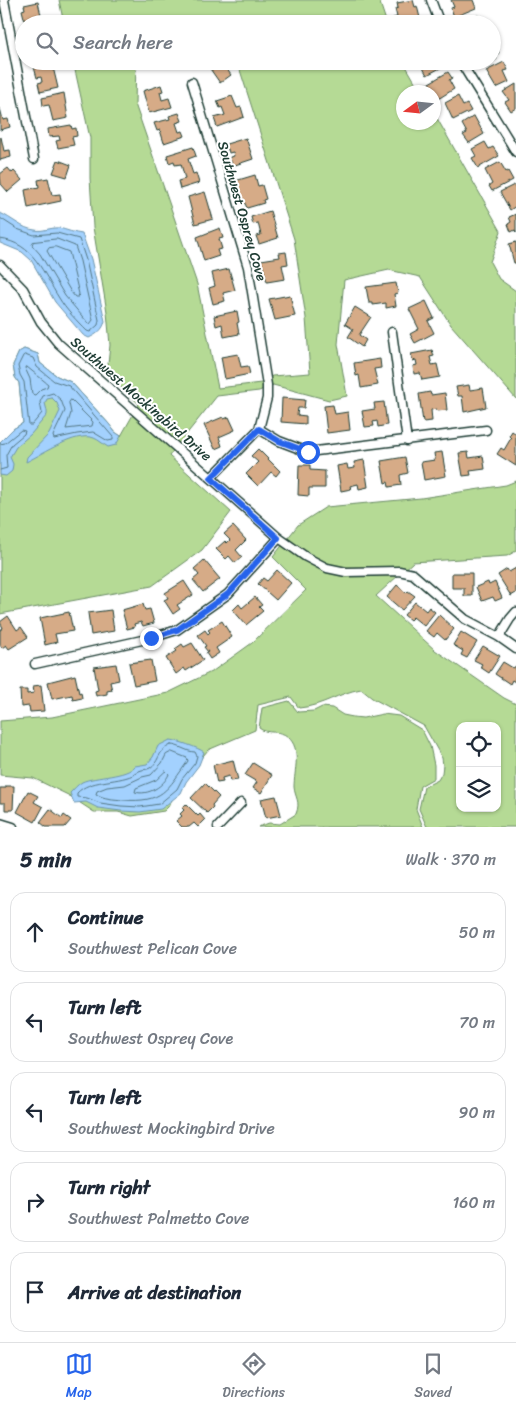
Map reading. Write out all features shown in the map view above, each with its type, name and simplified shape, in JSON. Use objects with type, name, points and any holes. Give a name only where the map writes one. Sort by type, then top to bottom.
[{"type":"street","points":[[4,0],[15,58]]},
{"type":"street","points":[[431,0],[437,15]]},
{"type":"street","points":[[17,70],[34,159]]},
{"type":"street","points":[[466,70],[516,152]]},
{"type":"street","name":"Southwest Osprey Cove","points":[[192,82],[248,267],[267,385],[267,398],[259,429],[211,478]]},
{"type":"street","name":"Southwest Mockingbird Drive","points":[[0,265],[23,289],[41,322],[58,343],[278,538],[306,557],[327,568],[346,572],[399,571],[413,574],[465,619],[499,637],[516,649]]},
{"type":"street","points":[[392,332],[407,441]]},
{"type":"street","points":[[259,429],[279,441],[308,452],[486,430]]},
{"type":"street","points":[[35,664],[151,638],[177,630],[228,594],[278,538]]},
{"type":"street","points":[[499,637],[516,612]]},
{"type":"street","points":[[218,827],[241,803]]},
{"type":"street","points":[[0,823],[13,827]]},
{"type":"green space","points":[[59,0],[379,0],[384,15],[62,15]]},
{"type":"green space","points":[[75,70],[136,70],[135,104],[197,284],[218,388],[261,383],[272,376],[310,373],[306,318],[294,239],[240,70],[408,70],[417,85],[396,85],[396,130],[441,130],[441,125],[501,231],[490,262],[499,279],[516,291],[516,399],[451,325],[420,277],[389,270],[344,280],[338,344],[347,396],[329,400],[273,385],[259,391],[217,396],[169,456],[231,512],[202,550],[152,586],[0,614],[0,442],[13,429],[23,423],[19,383],[15,377],[13,365],[19,352],[24,349],[38,354],[40,363],[57,376],[71,382],[115,432],[121,436],[139,404],[107,374],[110,345],[107,312],[93,227],[90,138]]},
{"type":"green space","points":[[516,481],[516,551],[507,556],[413,562],[376,596],[435,650],[504,698],[516,704],[516,827],[427,827],[419,809],[424,787],[438,780],[442,773],[442,758],[424,726],[372,698],[361,689],[308,707],[299,708],[291,697],[258,705],[255,730],[208,750],[184,779],[164,811],[132,816],[118,812],[94,812],[68,795],[33,778],[0,775],[0,721],[52,717],[168,693],[213,671],[252,643],[306,590],[273,557],[298,525],[326,507],[421,498],[506,485]]},
{"type":"green space","points":[[289,701],[298,712],[314,711],[322,707],[332,708],[343,715],[353,717],[363,718],[383,714],[399,716],[422,730],[430,746],[434,765],[434,778],[420,786],[416,809],[423,827],[258,827],[269,823],[280,824],[296,814],[297,810],[298,803],[294,787],[295,748],[285,735],[259,728],[262,708]]},
{"type":"water","points":[[0,213],[21,226],[30,229],[59,228],[82,234],[91,259],[105,321],[103,327],[97,333],[89,338],[83,335],[55,302],[31,260],[22,252],[0,243]]},
{"type":"water","points":[[24,349],[38,354],[40,363],[57,376],[71,382],[115,432],[121,436],[116,445],[108,447],[94,438],[78,438],[60,444],[26,462],[27,457],[49,434],[60,411],[57,403],[52,398],[47,399],[45,403],[47,415],[31,434],[16,447],[10,457],[13,464],[12,471],[6,476],[0,475],[0,442],[13,429],[23,423],[19,383],[15,377],[13,365],[19,352]]},
{"type":"water","points":[[170,740],[187,744],[204,752],[199,765],[186,782],[181,793],[161,809],[140,812],[121,811],[98,808],[86,802],[74,803],[70,793],[80,783],[118,774],[131,770],[135,766],[147,764],[158,746]]},
{"type":"building","points":[[413,0],[419,15],[396,15],[395,9],[398,8],[397,3]]},
{"type":"building","points":[[451,0],[473,0],[476,8],[459,15],[453,15],[451,8],[454,7]]},
{"type":"building","points":[[38,2],[41,15],[23,15],[22,10],[25,9],[24,5]]},
{"type":"building","points":[[504,62],[508,70],[504,71],[509,82],[496,88],[486,71],[501,70],[501,64]]},
{"type":"building","points":[[35,70],[54,70],[58,88],[40,92],[38,83],[42,82],[41,77],[37,78]]},
{"type":"building","points":[[211,70],[227,70],[231,75],[220,83]]},
{"type":"building","points":[[424,70],[436,70],[427,75]]},
{"type":"building","points":[[448,72],[452,78],[449,80],[454,89],[441,97],[441,85],[430,85],[429,83]]},
{"type":"building","points":[[516,84],[516,108],[511,111],[505,102],[509,100],[503,92]]},
{"type":"building","points":[[161,85],[163,91],[160,92],[162,100],[169,98],[172,107],[149,113],[143,91]]},
{"type":"building","points":[[64,93],[68,118],[53,121],[49,105],[43,106],[42,98]]},
{"type":"building","points":[[232,96],[237,108],[241,107],[244,117],[217,127],[214,118],[225,115],[217,101]]},
{"type":"building","points":[[458,96],[463,106],[467,104],[471,111],[453,120],[445,103]]},
{"type":"building","points":[[0,108],[3,120],[8,119],[10,127],[0,130]]},
{"type":"building","points":[[179,113],[182,121],[176,123],[179,132],[183,131],[185,136],[164,143],[160,130],[157,131],[154,123],[170,119],[169,116]]},
{"type":"building","points":[[474,116],[484,134],[469,143],[463,135],[467,133],[462,124]]},
{"type":"building","points":[[71,125],[72,129],[76,128],[77,136],[72,137],[74,145],[58,148],[56,141],[60,140],[59,136],[49,137],[48,129]]},
{"type":"building","points":[[0,137],[4,151],[10,150],[11,157],[0,160]]},
{"type":"building","points":[[246,138],[253,159],[232,166],[230,157],[234,156],[233,152],[229,153],[228,149],[225,150],[223,145]]},
{"type":"building","points":[[485,142],[489,149],[493,147],[499,156],[478,168],[472,158],[476,156],[472,149]]},
{"type":"building","points":[[193,147],[196,156],[188,159],[193,174],[196,173],[199,183],[180,189],[178,181],[185,179],[181,164],[175,165],[174,161],[169,163],[167,155]]},
{"type":"building","points":[[58,160],[71,165],[67,177],[53,173]]},
{"type":"building","points":[[500,162],[513,180],[492,191],[489,186],[492,184],[485,170]]},
{"type":"building","points":[[8,168],[12,173],[14,171],[22,180],[8,192],[1,184],[0,174]]},
{"type":"building","points":[[255,175],[258,186],[262,185],[266,199],[263,200],[264,203],[247,208],[235,181]]},
{"type":"building","points":[[48,178],[52,195],[60,194],[61,201],[28,208],[25,190],[39,187],[38,180]]},
{"type":"building","points":[[514,185],[516,190],[516,206],[510,210],[500,192]]},
{"type":"building","points":[[205,192],[213,219],[195,224],[188,197]]},
{"type":"building","points":[[270,211],[278,238],[259,244],[256,236],[261,235],[258,223],[253,224],[251,217]]},
{"type":"building","points":[[516,214],[516,233],[515,230],[511,232],[508,224],[511,222],[509,217]]},
{"type":"building","points":[[220,228],[223,238],[219,239],[222,249],[217,250],[219,256],[204,261],[197,237]]},
{"type":"building","points":[[516,242],[516,263],[514,263],[509,244]]},
{"type":"building","points":[[286,252],[288,264],[282,265],[285,279],[267,282],[261,260],[280,257],[279,253]]},
{"type":"building","points":[[229,269],[235,290],[223,293],[225,301],[213,304],[209,288],[215,286],[212,273]]},
{"type":"building","points":[[396,283],[398,293],[394,294],[396,306],[386,308],[386,303],[373,305],[373,303],[369,303],[366,287]]},
{"type":"building","points":[[290,295],[295,316],[275,320],[269,299]]},
{"type":"building","points":[[426,301],[434,318],[428,321],[434,333],[415,343],[410,334],[419,329],[409,309]]},
{"type":"building","points":[[355,307],[371,317],[359,335],[366,340],[362,347],[348,337],[353,329],[345,324]]},
{"type":"building","points":[[237,311],[239,334],[224,337],[222,324],[216,326],[214,316]]},
{"type":"building","points":[[432,350],[434,356],[430,357],[432,365],[437,364],[440,377],[422,380],[420,373],[414,374],[413,366],[417,365],[416,360],[413,361],[411,354]]},
{"type":"building","points":[[238,354],[241,367],[248,366],[250,374],[225,379],[221,357]]},
{"type":"building","points":[[380,359],[381,368],[374,369],[378,385],[361,388],[359,375],[356,376],[354,363]]},
{"type":"building","points":[[469,385],[470,390],[483,388],[486,407],[464,412],[462,396],[458,396],[456,387]]},
{"type":"building","points":[[430,392],[431,395],[445,393],[447,410],[431,410],[432,421],[423,422],[419,394]]},
{"type":"building","points":[[282,398],[305,400],[304,408],[298,408],[297,415],[306,416],[306,424],[281,422]]},
{"type":"building","points":[[384,402],[387,425],[378,427],[377,421],[373,422],[374,426],[365,427],[362,411],[375,409],[374,403]]},
{"type":"building","points":[[333,405],[335,414],[348,412],[350,430],[327,433],[324,406]]},
{"type":"building","points":[[223,417],[224,419],[229,417],[235,430],[219,437],[222,446],[215,449],[204,425]]},
{"type":"building","points":[[512,431],[516,434],[516,466],[497,454],[501,448],[504,450],[511,438],[509,436]]},
{"type":"building","points":[[258,449],[280,471],[276,476],[271,472],[258,486],[246,474],[258,462],[251,456]]},
{"type":"building","points":[[442,452],[446,476],[424,480],[421,462],[435,460],[434,453]]},
{"type":"building","points":[[468,452],[469,458],[483,456],[485,469],[470,471],[471,475],[463,476],[459,453]]},
{"type":"building","points":[[405,457],[408,473],[400,475],[401,485],[389,487],[388,482],[385,483],[381,461]]},
{"type":"building","points":[[364,460],[368,487],[359,489],[358,484],[350,486],[351,489],[341,491],[337,466],[347,464],[348,469],[355,468],[354,462]]},
{"type":"building","points":[[299,465],[310,465],[310,470],[325,471],[325,488],[309,488],[309,496],[298,495]]},
{"type":"building","points":[[233,526],[246,540],[236,550],[242,557],[235,563],[229,556],[226,559],[216,549],[225,541],[227,543],[230,540],[224,534]]},
{"type":"building","points":[[204,560],[220,579],[203,592],[193,580],[199,575],[194,569]]},
{"type":"building","points":[[516,568],[516,593],[511,596],[498,575],[507,569],[509,572]]},
{"type":"building","points":[[277,570],[291,583],[276,600],[258,584],[263,578],[267,581]]},
{"type":"building","points":[[452,573],[472,573],[472,596],[464,596],[464,588],[452,588]]},
{"type":"building","points":[[184,581],[193,595],[177,605],[180,609],[173,614],[164,600],[168,598],[165,593]]},
{"type":"building","points":[[488,582],[489,585],[495,582],[502,598],[495,601],[493,597],[482,601],[476,587]]},
{"type":"building","points":[[397,585],[406,593],[408,591],[415,596],[402,610],[387,597]]},
{"type":"building","points":[[255,597],[262,605],[259,607],[263,611],[246,625],[233,610],[239,604],[242,608]]},
{"type":"building","points":[[415,602],[426,611],[429,607],[435,612],[424,626],[413,617],[410,620],[404,615]]},
{"type":"building","points":[[143,604],[145,610],[150,609],[154,623],[143,626],[141,622],[134,624],[135,627],[127,629],[122,610]]},
{"type":"building","points":[[111,610],[114,631],[91,635],[88,613]]},
{"type":"building","points":[[69,612],[73,631],[55,634],[57,642],[45,645],[40,618]]},
{"type":"building","points":[[439,615],[454,629],[445,640],[437,633],[434,637],[426,631]]},
{"type":"building","points":[[8,616],[17,630],[21,627],[28,637],[9,649],[6,645],[2,648],[0,645],[0,630],[3,628],[0,622]]},
{"type":"building","points":[[222,621],[232,637],[216,648],[219,653],[210,659],[204,647],[206,646],[198,635],[205,630],[208,634],[210,632],[208,630]]},
{"type":"building","points":[[461,632],[477,642],[467,658],[461,655],[463,651],[453,645]]},
{"type":"building","points":[[192,643],[203,660],[186,671],[184,668],[176,674],[166,658],[177,651],[175,649],[182,644],[184,647]]},
{"type":"building","points":[[483,646],[500,656],[489,673],[480,667],[482,664],[474,660]]},
{"type":"building","points":[[151,660],[155,681],[134,685],[129,663]]},
{"type":"building","points":[[503,662],[513,668],[516,666],[515,682],[512,680],[510,684],[495,674]]},
{"type":"building","points":[[116,664],[119,680],[110,682],[112,690],[107,691],[107,694],[96,696],[95,691],[98,690],[94,667]]},
{"type":"building","points":[[75,675],[82,698],[73,700],[72,695],[52,699],[48,682]]},
{"type":"building","points":[[41,685],[44,711],[30,712],[29,706],[21,707],[20,690],[27,690],[27,694],[34,693],[33,686]]},
{"type":"building","points":[[233,760],[238,780],[230,781],[229,776],[222,778],[223,782],[217,783],[213,765]]},
{"type":"building","points":[[253,763],[272,775],[261,793],[253,788],[257,782],[245,775]]},
{"type":"building","points":[[205,783],[219,797],[207,813],[191,798]]},
{"type":"building","points":[[6,786],[14,786],[13,810],[5,810],[5,803],[0,803],[0,788],[6,788]]},
{"type":"building","points":[[28,791],[38,796],[34,802],[43,807],[35,822],[17,812]]},
{"type":"building","points":[[276,796],[281,815],[266,818],[261,799]]},
{"type":"building","points":[[186,804],[205,820],[198,827],[194,823],[189,827],[182,827],[176,821],[182,816],[180,814],[184,810],[182,808]]},
{"type":"building","points":[[50,809],[62,818],[64,815],[71,820],[65,827],[46,827],[40,822]]},
{"type":"route","points":[[151,638],[177,630],[228,594],[278,538],[211,478],[259,429],[279,441],[308,452]]}]
